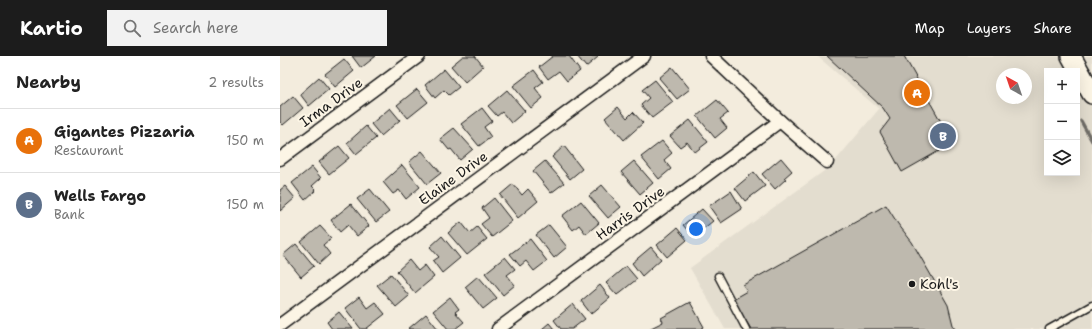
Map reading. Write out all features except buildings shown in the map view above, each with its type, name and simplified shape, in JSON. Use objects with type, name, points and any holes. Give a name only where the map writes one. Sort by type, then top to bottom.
[{"type":"main road","points":[[1071,56],[1092,94]]},
{"type":"street","name":"Irma Drive","points":[[280,159],[419,56]]},
{"type":"street","name":"Elaine Drive","points":[[280,325],[644,56]]},
{"type":"street","points":[[711,56],[780,121],[827,162]]},
{"type":"street","name":"Harris Drive","points":[[498,329],[780,121]]},
{"type":"lane","points":[[718,276],[746,329]]},
{"type":"lane","points":[[1048,329],[1091,305]]},
{"type":"shaded area","points":[[817,56],[1092,56],[1092,329],[725,329],[690,268],[831,166],[879,109]]},
{"type":"waterway","points":[[1081,121],[1092,141]]},
{"type":"place","name":"Gigantes Pizzaria","points":[[917,93]]},
{"type":"place","name":"Wells Fargo","points":[[943,136]]},
{"type":"place","name":"Kohl's","points":[[912,284]]}]
